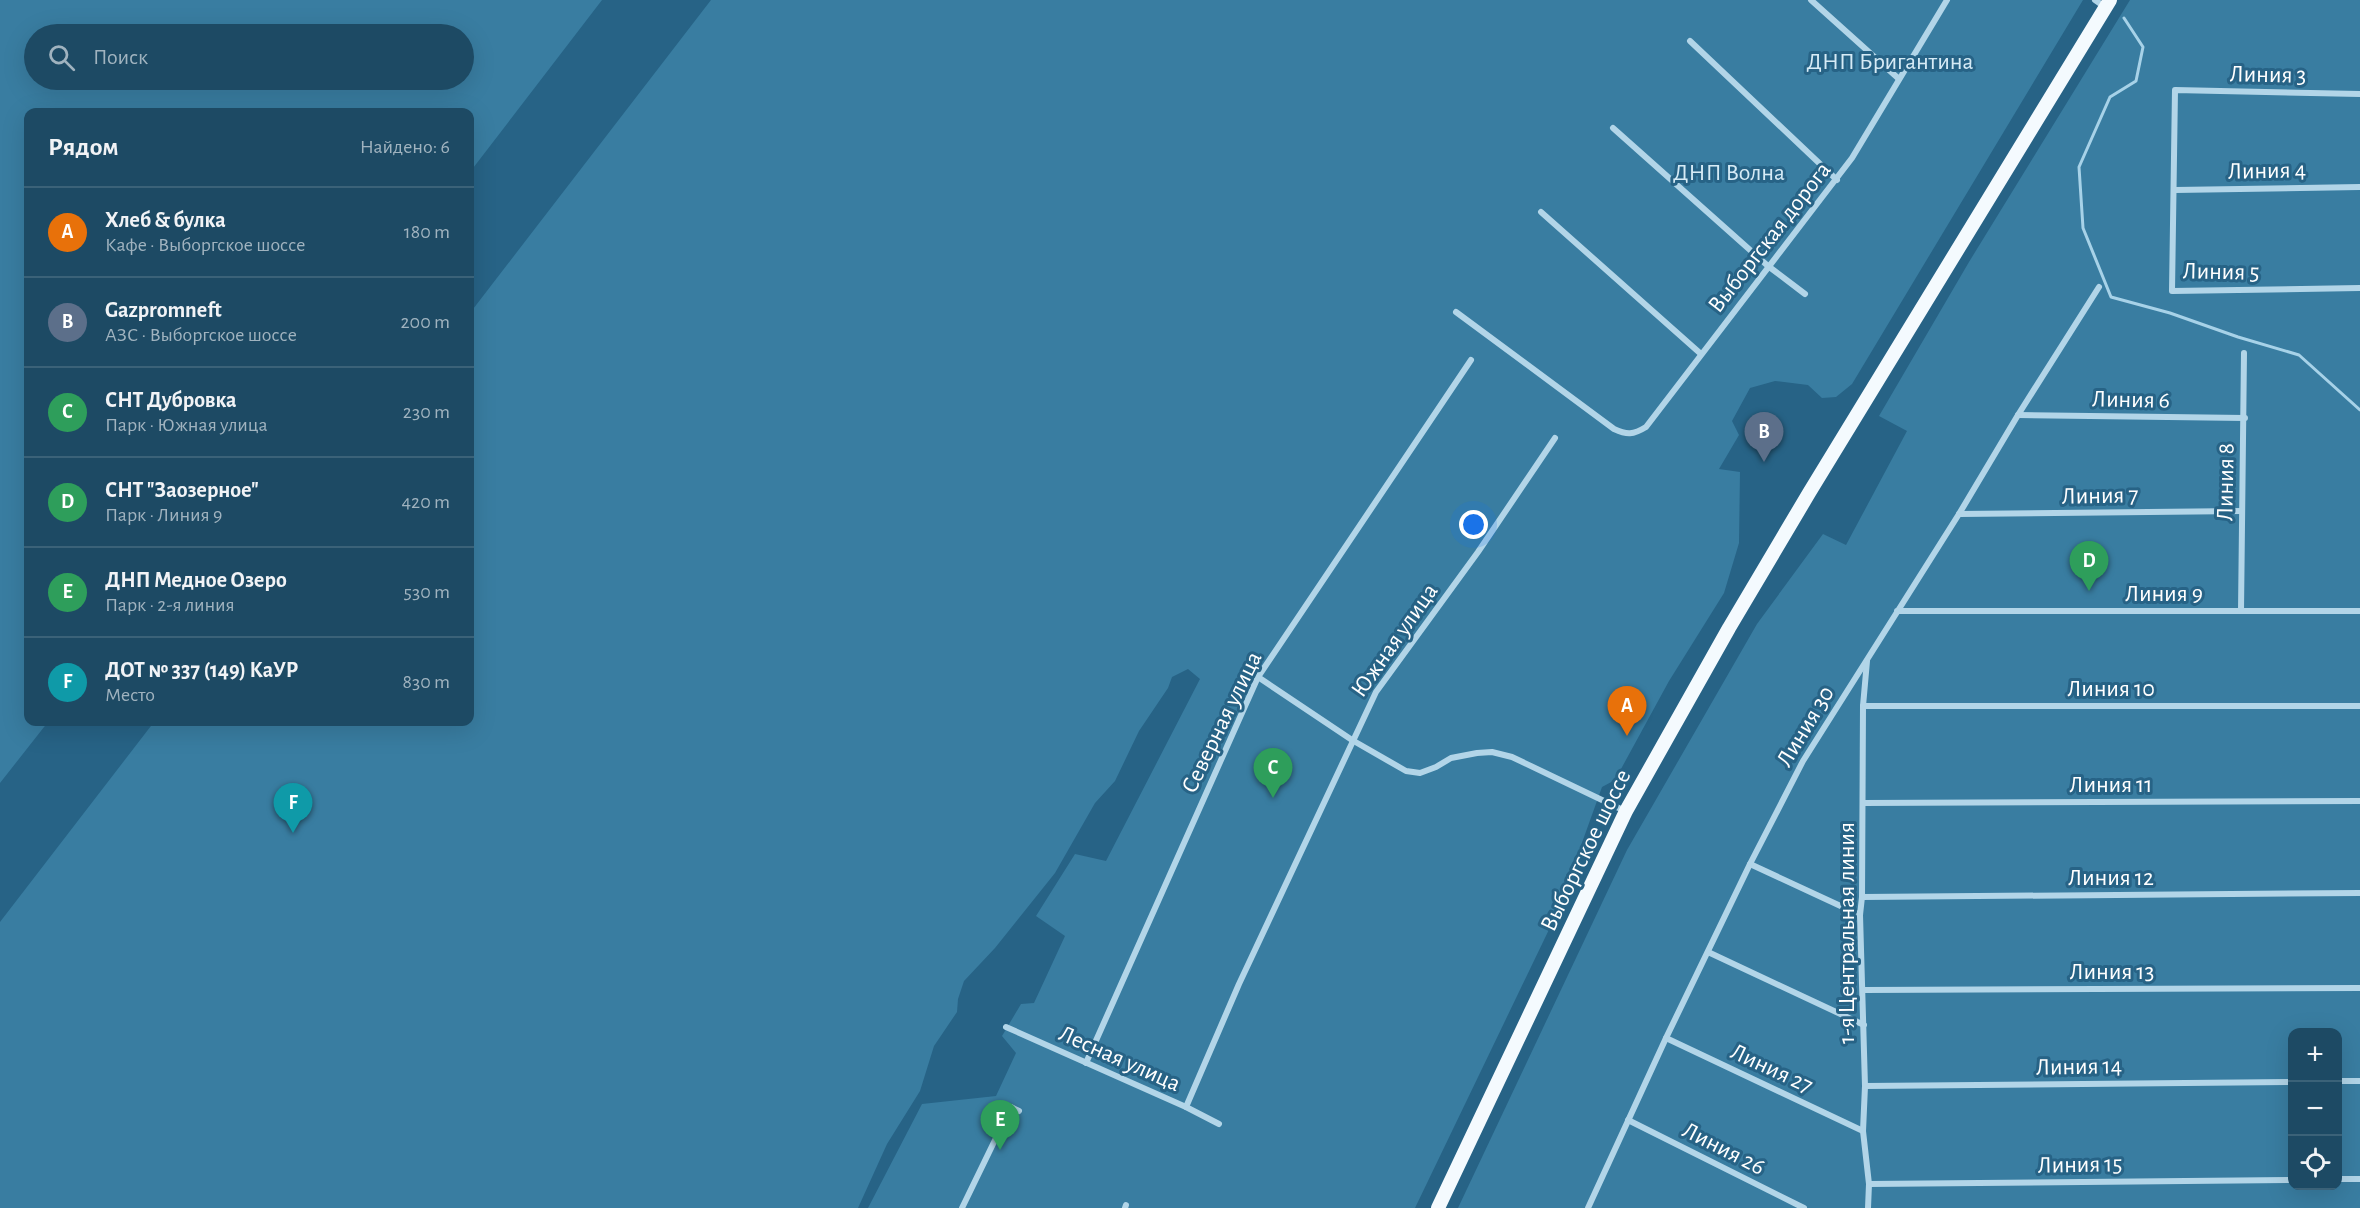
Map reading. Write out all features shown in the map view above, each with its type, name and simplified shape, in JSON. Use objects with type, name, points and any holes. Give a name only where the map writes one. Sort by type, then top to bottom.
[{"type":"main road","name":"Выборгское шоссе","points":[[1438,1208],[1626,811],[1729,628],[2073,60],[2103,2]]},
{"type":"street","points":[[1811,0],[1899,79]]},
{"type":"street","name":"Выборгская дорога","points":[[1456,312],[1614,429],[1625,435],[1636,434],[1646,427],[1768,266],[1837,180],[1947,0]]},
{"type":"street","points":[[1690,41],[1837,180]]},
{"type":"street","name":"Линия 3","points":[[2175,90],[2360,94]]},
{"type":"street","name":"Линия 5","points":[[2175,90],[2172,291],[2360,288]]},
{"type":"street","points":[[1613,128],[1768,266],[1805,294]]},
{"type":"street","name":"Линия 4","points":[[2175,190],[2360,187]]},
{"type":"street","points":[[1541,212],[1701,354]]},
{"type":"street","name":"Линия 30","points":[[1591,1207],[1666,1038],[1750,864],[1803,761],[2099,287]]},
{"type":"street","name":"Линия 8","points":[[2241,611],[2244,353]]},
{"type":"street","name":"Северная улица","points":[[1086,1062],[1258,677],[1471,360]]},
{"type":"street","name":"Линия 6","points":[[2018,416],[2245,418]]},
{"type":"street","name":"Южная улица","points":[[1186,1107],[1244,974],[1376,692],[1478,552],[1555,438]]},
{"type":"street","name":"Линия 7","points":[[1959,514],[2242,511]]},
{"type":"street","name":"Линия 9","points":[[1897,611],[2360,611]]},
{"type":"street","name":"1-я Центральная линия","points":[[1867,658],[1863,706],[1860,915],[1865,1086],[1863,1131],[1869,1184],[1868,1208]]},
{"type":"street","points":[[1258,677],[1352,740],[1406,771],[1420,773],[1450,758],[1492,753],[1512,757],[1626,811]]},
{"type":"street","name":"Линия 10","points":[[1863,706],[2360,706]]},
{"type":"street","name":"Линия 11","points":[[1863,803],[2360,801]]},
{"type":"street","points":[[1750,864],[1860,915]]},
{"type":"street","name":"Линия 12","points":[[1862,897],[2360,893]]},
{"type":"street","points":[[1708,952],[1864,1025]]},
{"type":"street","name":"Линия 13","points":[[1863,990],[2360,988]]},
{"type":"street","name":"Лесная улица","points":[[1006,1027],[1219,1124]]},
{"type":"street","name":"Линия 27","points":[[1666,1038],[1863,1131]]},
{"type":"street","points":[[2342,1081],[2360,1081]]},
{"type":"street","name":"Линия 14","points":[[1865,1086],[2288,1082]]},
{"type":"street","points":[[962,1208],[1011,1107],[1019,1111]]},
{"type":"street","name":"Линия 26","points":[[1628,1120],[1804,1208]]},
{"type":"street","points":[[2342,1179],[2360,1179]]},
{"type":"street","name":"Линия 15","points":[[1869,1184],[2288,1180]]},
{"type":"green space","points":[[0,0],[602,0],[474,167],[474,108],[24,108],[24,726],[45,726],[0,783]]},
{"type":"green space","points":[[711,0],[2083,0],[1852,384],[1836,397],[1822,398],[1808,385],[1775,381],[1750,388],[1732,421],[1739,435],[1719,469],[1740,472],[1739,543],[1724,593],[1669,681],[1615,780],[1602,787],[1556,915],[1415,1208],[868,1208],[922,1104],[996,1096],[1016,1053],[1002,1036],[1021,1004],[1034,1003],[1065,936],[1036,916],[1075,854],[1106,861],[1200,679],[1188,669],[1172,677],[1168,688],[1139,731],[1115,781],[1095,803],[1055,873],[995,948],[964,981],[958,999],[957,1012],[934,1046],[920,1091],[887,1144],[858,1208],[0,1208],[0,922],[151,726],[474,726],[474,308]]},
{"type":"green space","points":[[2130,0],[2360,0],[2360,1208],[1458,1208],[1627,850],[1757,624],[1823,534],[1846,545],[1907,431],[1879,416],[1969,262]]},
{"type":"waterway","points":[[2124,18],[2143,47],[2136,81],[2110,97],[2079,167],[2083,228],[2111,297],[2170,313],[2299,355],[2360,410]]},
{"type":"place","name":"Gazpromneft","points":[[1764,462]]},
{"type":"place","name":"СНТ \"Заозерное\"","points":[[2089,591]]},
{"type":"place","name":"Хлеб & булка","points":[[1627,736]]},
{"type":"place","name":"СНТ Дубровка","points":[[1273,798]]},
{"type":"place","name":"ДОТ № 337 (149) КаУР","points":[[293,833]]},
{"type":"place","name":"ДНП Медное Озеро","points":[[1000,1150]]},
{"type":"park label","name":"ДНП Бригантина","points":[[1890,61]]},
{"type":"park label","name":"ДНП Волна","points":[[1729,172]]}]
